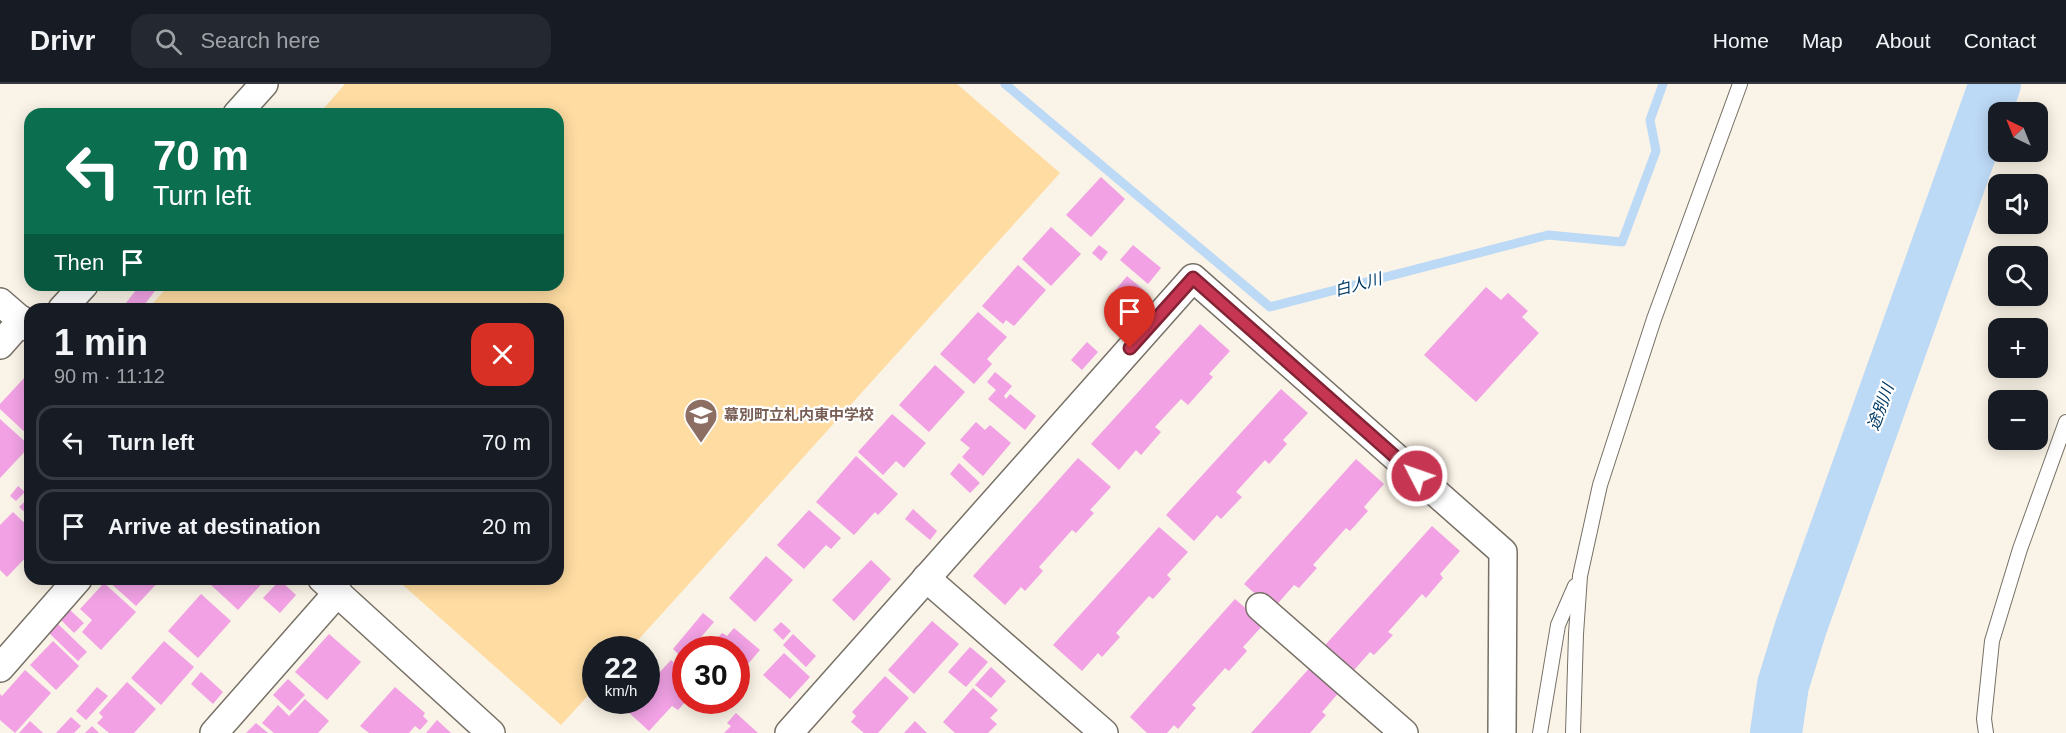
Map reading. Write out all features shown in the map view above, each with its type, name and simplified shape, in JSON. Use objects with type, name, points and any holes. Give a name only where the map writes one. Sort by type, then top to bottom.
[{"type":"street","points":[[242,108],[264,84]]},
{"type":"street","points":[[797,730],[926,578],[1193,278],[1503,552],[1502,733]]},
{"type":"street","points":[[68,303],[78,291]]},
{"type":"street","points":[[0,302],[24,322]]},
{"type":"street","points":[[0,345],[24,326]]},
{"type":"street","points":[[926,578],[1104,733]]},
{"type":"street","points":[[0,668],[73,585]]},
{"type":"street","points":[[214,733],[330,586],[488,732]]},
{"type":"street","points":[[1260,607],[1404,733]]},
{"type":"lane","points":[[1573,733],[1580,576],[1600,485],[1654,319],[1740,84]]},
{"type":"lane","points":[[1986,733],[1984,719],[1992,641],[2020,549],[2066,422]]},
{"type":"lane","points":[[1540,733],[1558,625],[1580,576]]},
{"type":"shaded area","name":"幕別町立札内東中学校","points":[[345,84],[957,84],[1060,173],[642,636],[582,636],[582,702],[561,725],[403,585],[564,585],[564,303],[153,303],[164,291],[564,291],[564,108],[324,108]]},
{"type":"building","points":[[1101,177],[1125,199],[1091,237],[1066,215]]},
{"type":"building","points":[[1051,227],[1081,254],[1051,286],[1022,259]]},
{"type":"building","points":[[1099,245],[1108,252],[1101,261],[1092,253]]},
{"type":"building","points":[[1133,245],[1161,268],[1148,284],[1120,260]]},
{"type":"building","points":[[1018,265],[1046,290],[1014,326],[1006,320],[1003,324],[982,306]]},
{"type":"building","points":[[1127,276],[1145,291],[1129,309],[1112,294]]},
{"type":"building","points":[[1486,287],[1501,300],[1508,293],[1528,311],[1522,317],[1539,333],[1476,402],[1424,355]]},
{"type":"building","points":[[135,291],[155,291],[146,303],[126,303]]},
{"type":"building","points":[[978,312],[1007,337],[987,359],[992,364],[974,384],[940,354]]},
{"type":"building","points":[[1200,324],[1230,351],[1209,374],[1213,377],[1188,405],[1181,399],[1155,427],[1161,432],[1141,455],[1136,450],[1119,470],[1091,444]]},
{"type":"building","points":[[1087,342],[1098,352],[1082,370],[1071,360]]},
{"type":"building","points":[[935,365],[965,392],[929,432],[899,405]]},
{"type":"building","points":[[995,372],[1012,386],[1004,396],[1006,399],[1010,394],[1036,416],[1025,430],[988,399],[996,390],[987,382]]},
{"type":"building","points":[[24,378],[24,431],[0,409],[0,404]]},
{"type":"building","points":[[1281,389],[1308,413],[1283,440],[1287,444],[1269,464],[1265,460],[1236,492],[1242,497],[1221,519],[1217,515],[1194,541],[1166,515]]},
{"type":"building","points":[[892,414],[926,443],[904,468],[896,461],[883,475],[858,452]]},
{"type":"building","points":[[0,419],[24,441],[24,452],[0,478]]},
{"type":"building","points":[[976,422],[985,430],[990,425],[1011,443],[983,476],[962,457],[970,448],[960,440]]},
{"type":"building","points":[[856,456],[898,494],[878,515],[875,512],[854,535],[816,502]]},
{"type":"building","points":[[1078,458],[1111,487],[1090,510],[1094,513],[1076,533],[1072,530],[1039,567],[1043,571],[1025,591],[1021,587],[1005,605],[973,576]]},
{"type":"building","points":[[1356,459],[1384,484],[1364,507],[1368,511],[1350,531],[1346,528],[1313,565],[1317,568],[1299,588],[1294,585],[1273,609],[1244,584]]},
{"type":"building","points":[[959,463],[980,483],[970,493],[950,474]]},
{"type":"building","points":[[18,486],[24,491],[16,501],[10,496]]},
{"type":"building","points":[[24,502],[24,512],[19,507]]},
{"type":"building","points":[[913,509],[937,531],[930,540],[905,519]]},
{"type":"building","points":[[809,510],[841,538],[831,549],[826,545],[804,569],[777,545]]},
{"type":"building","points":[[13,512],[24,522],[24,559],[7,577],[0,570],[0,525]]},
{"type":"building","points":[[1432,526],[1460,551],[1440,574],[1443,578],[1426,598],[1422,594],[1388,632],[1393,635],[1374,655],[1370,652],[1347,678],[1319,652]]},
{"type":"building","points":[[1159,527],[1188,552],[1167,575],[1171,579],[1153,599],[1149,596],[1116,633],[1120,637],[1102,657],[1098,653],[1082,671],[1053,645]]},
{"type":"building","points":[[766,556],[793,580],[755,622],[729,598]]},
{"type":"building","points":[[871,560],[891,579],[854,621],[832,600]]},
{"type":"building","points":[[102,585],[106,585],[136,612],[101,650],[82,632],[92,620],[80,609]]},
{"type":"building","points":[[113,585],[155,585],[136,606]]},
{"type":"building","points":[[211,585],[261,585],[238,610]]},
{"type":"building","points":[[275,585],[285,585],[296,595],[280,613],[263,598]]},
{"type":"building","points":[[201,594],[231,621],[198,658],[168,631]]},
{"type":"building","points":[[1235,599],[1264,624],[1243,647],[1247,651],[1229,671],[1225,668],[1192,705],[1196,708],[1178,729],[1174,725],[1167,733],[1147,733],[1130,717]]},
{"type":"building","points":[[70,610],[84,623],[74,633],[61,620]]},
{"type":"building","points":[[703,613],[714,622],[702,636],[684,636]]},
{"type":"building","points":[[932,621],[959,644],[914,694],[888,670]]},
{"type":"building","points":[[781,622],[791,631],[783,640],[773,630]]},
{"type":"building","points":[[58,624],[87,652],[78,661],[49,633]]},
{"type":"building","points":[[734,628],[743,636],[727,636]]},
{"type":"building","points":[[329,634],[361,662],[327,700],[295,672]]},
{"type":"building","points":[[793,634],[816,656],[806,667],[783,645]]},
{"type":"building","points":[[53,641],[79,666],[56,690],[30,665]]},
{"type":"building","points":[[164,641],[194,667],[161,705],[131,678]]},
{"type":"building","points":[[750,642],[760,650],[750,662]]},
{"type":"building","points":[[970,647],[988,662],[966,687],[948,672]]},
{"type":"building","points":[[784,653],[810,677],[790,699],[763,675]]},
{"type":"building","points":[[672,661],[672,706],[649,731],[630,714],[660,714],[660,672]]},
{"type":"building","points":[[1314,663],[1342,689],[1322,712],[1326,715],[1310,733],[1251,733]]},
{"type":"building","points":[[991,667],[1006,681],[991,698],[975,685]]},
{"type":"building","points":[[25,670],[51,693],[15,733],[0,720],[0,694],[2,696]]},
{"type":"building","points":[[201,672],[223,692],[213,704],[191,684]]},
{"type":"building","points":[[885,676],[909,698],[878,733],[864,733],[851,722],[856,716],[852,712]]},
{"type":"building","points":[[288,679],[305,695],[290,711],[273,695]]},
{"type":"building","points":[[127,682],[156,709],[134,733],[109,733],[97,723],[103,717],[99,713]]},
{"type":"building","points":[[97,687],[108,696],[86,720],[76,711]]},
{"type":"building","points":[[395,687],[425,713],[423,716],[428,721],[420,730],[415,726],[409,733],[369,733],[360,726]]},
{"type":"building","points":[[973,688],[998,710],[990,718],[997,724],[988,733],[955,733],[943,722]]},
{"type":"building","points":[[305,699],[329,721],[318,733],[274,733],[262,723],[278,705],[289,716]]},
{"type":"building","points":[[737,714],[758,733],[724,733],[731,726],[727,723]]},
{"type":"building","points":[[71,717],[81,726],[74,733],[56,733]]},
{"type":"building","points":[[437,720],[451,733],[426,733]]},
{"type":"building","points":[[30,721],[43,733],[19,733]]},
{"type":"building","points":[[915,721],[927,733],[904,733]]},
{"type":"building","points":[[256,723],[268,733],[246,733]]},
{"type":"building","points":[[92,726],[99,733],[85,733]]},
{"type":"waterway","name":"白人川","points":[[1005,84],[1270,307],[1548,235],[1622,242],[1656,151],[1650,120],[1663,84]]},
{"type":"waterway","name":"途別川","points":[[1776,733],[1783,685],[1801,627],[1995,84]]},
{"type":"place","name":"幕別町立札内東中学校","points":[[701,444]]},
{"type":"route","points":[[1130,348],[1193,278],[1417,476]]}]
